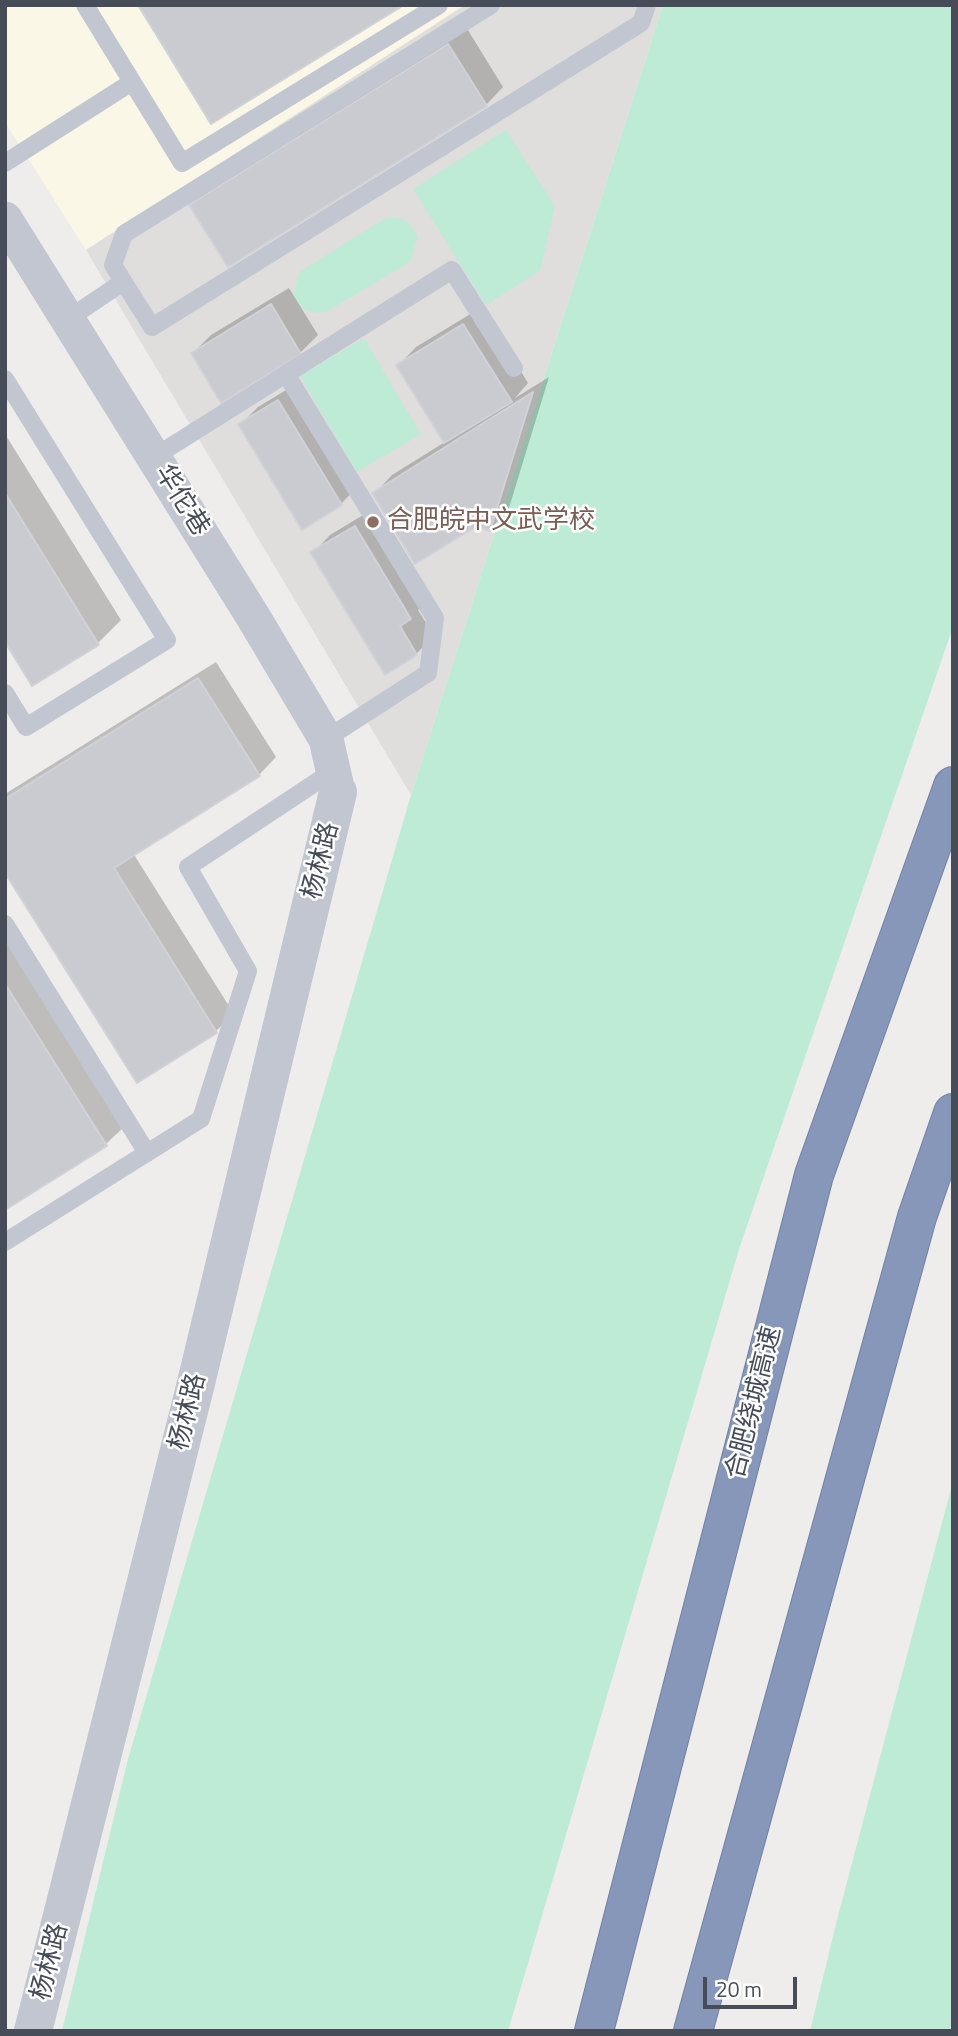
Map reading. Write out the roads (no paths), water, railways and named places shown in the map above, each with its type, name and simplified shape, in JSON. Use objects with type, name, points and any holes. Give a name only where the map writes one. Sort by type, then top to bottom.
[{"type":"highway","name":"合肥绕城高速","points":[[594,2031],[814,1175],[953,786]]},
{"type":"highway","points":[[693,2031],[917,1217],[953,1113]]},
{"type":"street","name":"华佗巷","points":[[5,219],[154,457],[333,768]]},
{"type":"street","name":"杨林路","points":[[33,2031],[197,1383],[333,768]]},
{"type":"lane","points":[[85,5],[182,163],[439,5]]},
{"type":"lane","points":[[491,5],[124,234],[113,265],[152,327],[641,23],[647,5]]},
{"type":"lane","points":[[5,163],[132,82]]},
{"type":"lane","points":[[154,457],[452,270],[514,368]]},
{"type":"lane","points":[[68,319],[123,282]]},
{"type":"lane","points":[[5,1242],[201,1119],[248,971],[188,867],[333,768],[428,673],[435,618],[286,374]]},
{"type":"lane","points":[[5,379],[167,640],[26,727],[5,693]]},
{"type":"lane","points":[[5,924],[148,1153]]},
{"type":"place","name":"合肥皖中文武学校","points":[[373,522]]}]
